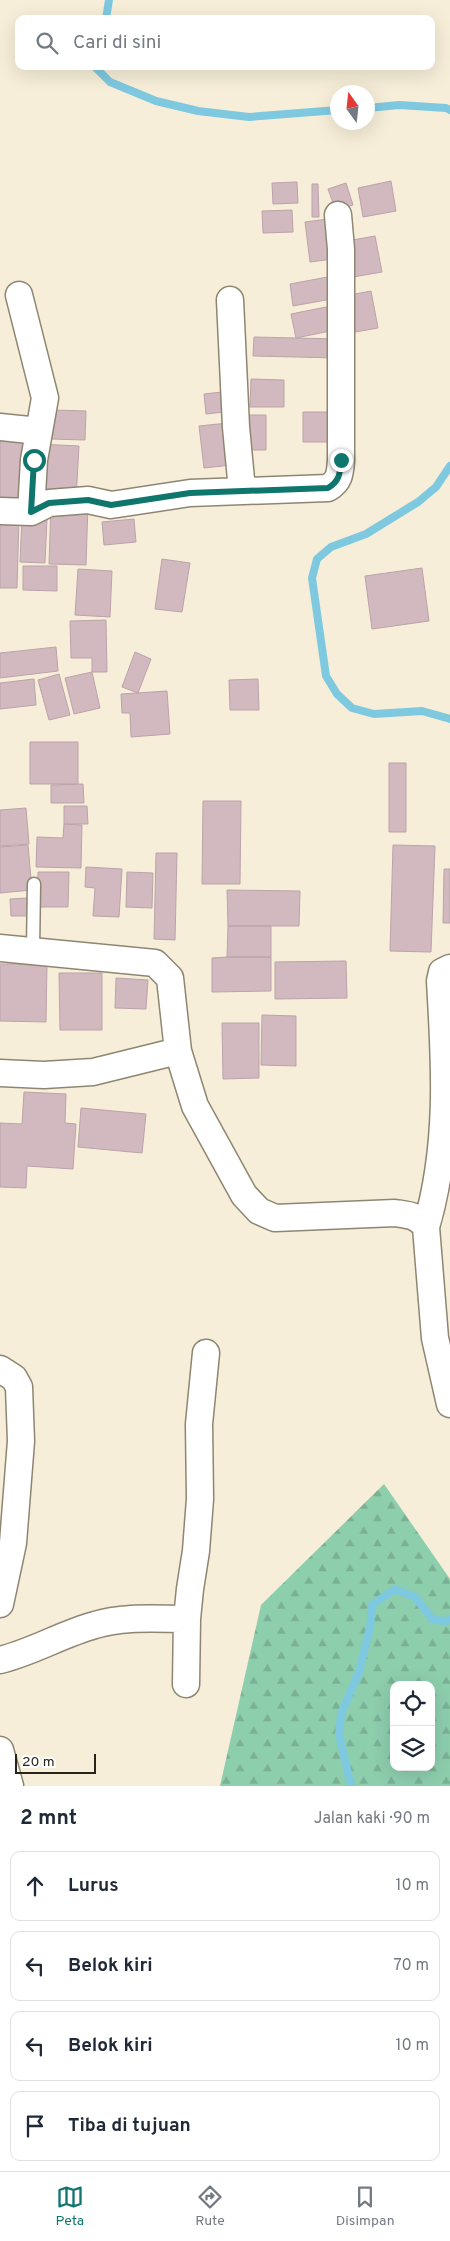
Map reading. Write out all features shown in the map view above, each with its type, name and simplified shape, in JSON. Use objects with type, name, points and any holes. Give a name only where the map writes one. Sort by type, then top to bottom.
[{"type":"street","points":[[0,511],[31,512],[49,503],[88,500],[111,505],[173,495],[242,490],[328,488],[335,484],[340,477],[342,347],[341,249],[338,215]]},
{"type":"street","points":[[19,296],[45,398],[34,460],[31,512]]},
{"type":"street","points":[[230,300],[236,427],[242,490]]},
{"type":"street","points":[[0,426],[39,431]]},
{"type":"street","points":[[0,948],[155,963],[170,978],[178,1051],[196,1106],[244,1195],[259,1211],[274,1218],[395,1213],[413,1215],[420,1219],[426,1227]]},
{"type":"street","points":[[450,968],[442,972],[440,981],[445,1096],[438,1180],[426,1227],[441,1306],[435,1338],[450,1404]]},
{"type":"street","points":[[0,1073],[44,1075],[93,1072],[178,1051]]},
{"type":"street","points":[[186,1684],[190,1589],[196,1551],[200,1499],[199,1424],[206,1353]]},
{"type":"street","points":[[0,1369],[14,1378],[19,1386],[21,1441],[14,1543],[0,1604]]},
{"type":"street","points":[[0,1660],[17,1656],[101,1623],[117,1620],[188,1619]]},
{"type":"street","points":[[0,1750],[10,1786]]},
{"type":"lane","points":[[33,950],[34,884]]},
{"type":"green space","points":[[384,1484],[450,1579],[450,1786],[220,1786],[261,1605]]},
{"type":"building","points":[[391,181],[396,211],[363,217],[358,188]]},
{"type":"building","points":[[297,182],[298,203],[273,204],[272,183]]},
{"type":"building","points":[[346,183],[353,205],[336,211],[328,189]]},
{"type":"building","points":[[312,184],[318,184],[319,217],[312,217]]},
{"type":"building","points":[[292,210],[293,232],[263,233],[262,211]]},
{"type":"building","points":[[336,218],[341,258],[310,262],[305,222]]},
{"type":"building","points":[[375,236],[382,272],[353,277],[347,241]]},
{"type":"building","points":[[333,276],[337,298],[293,306],[290,284]]},
{"type":"building","points":[[371,291],[378,328],[350,333],[344,296]]},
{"type":"building","points":[[331,306],[335,330],[296,338],[291,314]]},
{"type":"building","points":[[254,337],[339,339],[338,358],[253,356]]},
{"type":"building","points":[[251,379],[284,380],[284,407],[250,407]]},
{"type":"building","points":[[231,391],[233,411],[206,414],[204,394]]},
{"type":"building","points":[[53,410],[86,411],[85,440],[51,439]]},
{"type":"building","points":[[303,412],[332,412],[332,442],[303,442]]},
{"type":"building","points":[[239,415],[266,415],[266,450],[239,450]]},
{"type":"building","points":[[228,423],[232,465],[204,468],[199,426]]},
{"type":"building","points":[[0,439],[31,441],[27,510],[0,509]]},
{"type":"building","points":[[38,444],[79,446],[76,499],[35,497]]},
{"type":"building","points":[[51,504],[88,505],[86,565],[49,564]]},
{"type":"building","points":[[0,517],[19,518],[17,588],[0,588]]},
{"type":"building","points":[[22,517],[47,518],[45,563],[20,562]]},
{"type":"building","points":[[134,519],[136,542],[104,545],[102,522]]},
{"type":"building","points":[[162,559],[190,563],[182,612],[155,609]]},
{"type":"building","points":[[23,566],[57,566],[57,591],[23,590]]},
{"type":"building","points":[[422,568],[429,621],[372,629],[365,576]]},
{"type":"building","points":[[78,569],[112,571],[110,617],[75,615]]},
{"type":"building","points":[[106,620],[107,672],[92,672],[92,658],[71,658],[70,621]]},
{"type":"building","points":[[56,647],[58,671],[0,678],[0,653]]},
{"type":"building","points":[[135,652],[151,659],[138,693],[122,687]]},
{"type":"building","points":[[92,672],[100,708],[74,714],[65,678]]},
{"type":"building","points":[[59,674],[70,715],[49,720],[38,680]]},
{"type":"building","points":[[34,679],[36,705],[0,709],[0,683]]},
{"type":"building","points":[[258,679],[259,710],[230,710],[229,680]]},
{"type":"building","points":[[167,691],[170,734],[131,737],[130,713],[122,713],[121,694]]},
{"type":"building","points":[[30,742],[78,742],[78,784],[30,784]]},
{"type":"building","points":[[389,763],[406,763],[406,832],[389,832]]},
{"type":"building","points":[[83,784],[84,803],[51,803],[51,785]]},
{"type":"building","points":[[203,801],[241,801],[240,884],[202,884]]},
{"type":"building","points":[[64,806],[87,806],[88,824],[64,824]]},
{"type":"building","points":[[26,808],[29,844],[0,846],[0,810]]},
{"type":"building","points":[[64,824],[82,825],[81,868],[36,867],[37,837],[63,838]]},
{"type":"building","points":[[28,845],[32,890],[0,893],[0,847]]},
{"type":"building","points":[[393,845],[435,846],[431,952],[390,951]]},
{"type":"building","points":[[156,853],[177,853],[175,940],[154,939]]},
{"type":"building","points":[[86,867],[122,869],[119,917],[93,916],[95,888],[85,887]]},
{"type":"building","points":[[444,869],[450,869],[450,923],[443,923]]},
{"type":"building","points":[[38,872],[69,872],[68,907],[37,907]]},
{"type":"building","points":[[127,872],[153,873],[152,908],[126,907]]},
{"type":"building","points":[[227,890],[300,891],[299,926],[228,926]]},
{"type":"building","points":[[28,898],[28,916],[11,916],[10,899]]},
{"type":"building","points":[[228,926],[271,926],[271,957],[227,957]]},
{"type":"building","points":[[271,957],[271,991],[212,992],[212,958]]},
{"type":"building","points":[[346,961],[347,998],[275,999],[275,962]]},
{"type":"building","points":[[0,964],[47,964],[46,1022],[0,1021]]},
{"type":"building","points":[[59,973],[102,973],[102,1030],[60,1030]]},
{"type":"building","points":[[116,978],[148,980],[146,1009],[115,1008]]},
{"type":"building","points":[[262,1015],[296,1016],[296,1066],[261,1065]]},
{"type":"building","points":[[222,1023],[259,1023],[259,1078],[223,1079]]},
{"type":"building","points":[[24,1092],[66,1094],[65,1123],[76,1124],[73,1169],[27,1166],[26,1188],[0,1187],[0,1123],[22,1124]]},
{"type":"building","points":[[81,1108],[146,1114],[142,1153],[78,1147]]},
{"type":"waterway","points":[[107,15],[109,0]]},
{"type":"waterway","points":[[98,70],[110,82],[156,101],[198,111],[249,117],[330,111]]},
{"type":"waterway","points":[[375,107],[399,105],[446,108],[450,110]]},
{"type":"waterway","points":[[450,466],[436,487],[418,502],[366,534],[331,547],[317,559],[312,578],[326,676],[337,694],[352,708],[374,714],[422,711],[450,719]]},
{"type":"waterway","points":[[351,1786],[339,1734],[341,1714],[359,1672],[370,1627],[372,1605],[395,1589],[415,1597],[433,1620],[447,1621],[450,1619]]},
{"type":"route","points":[[34,460],[31,512],[49,503],[88,500],[111,505],[190,493],[328,488],[335,484],[340,477],[341,460]]}]
